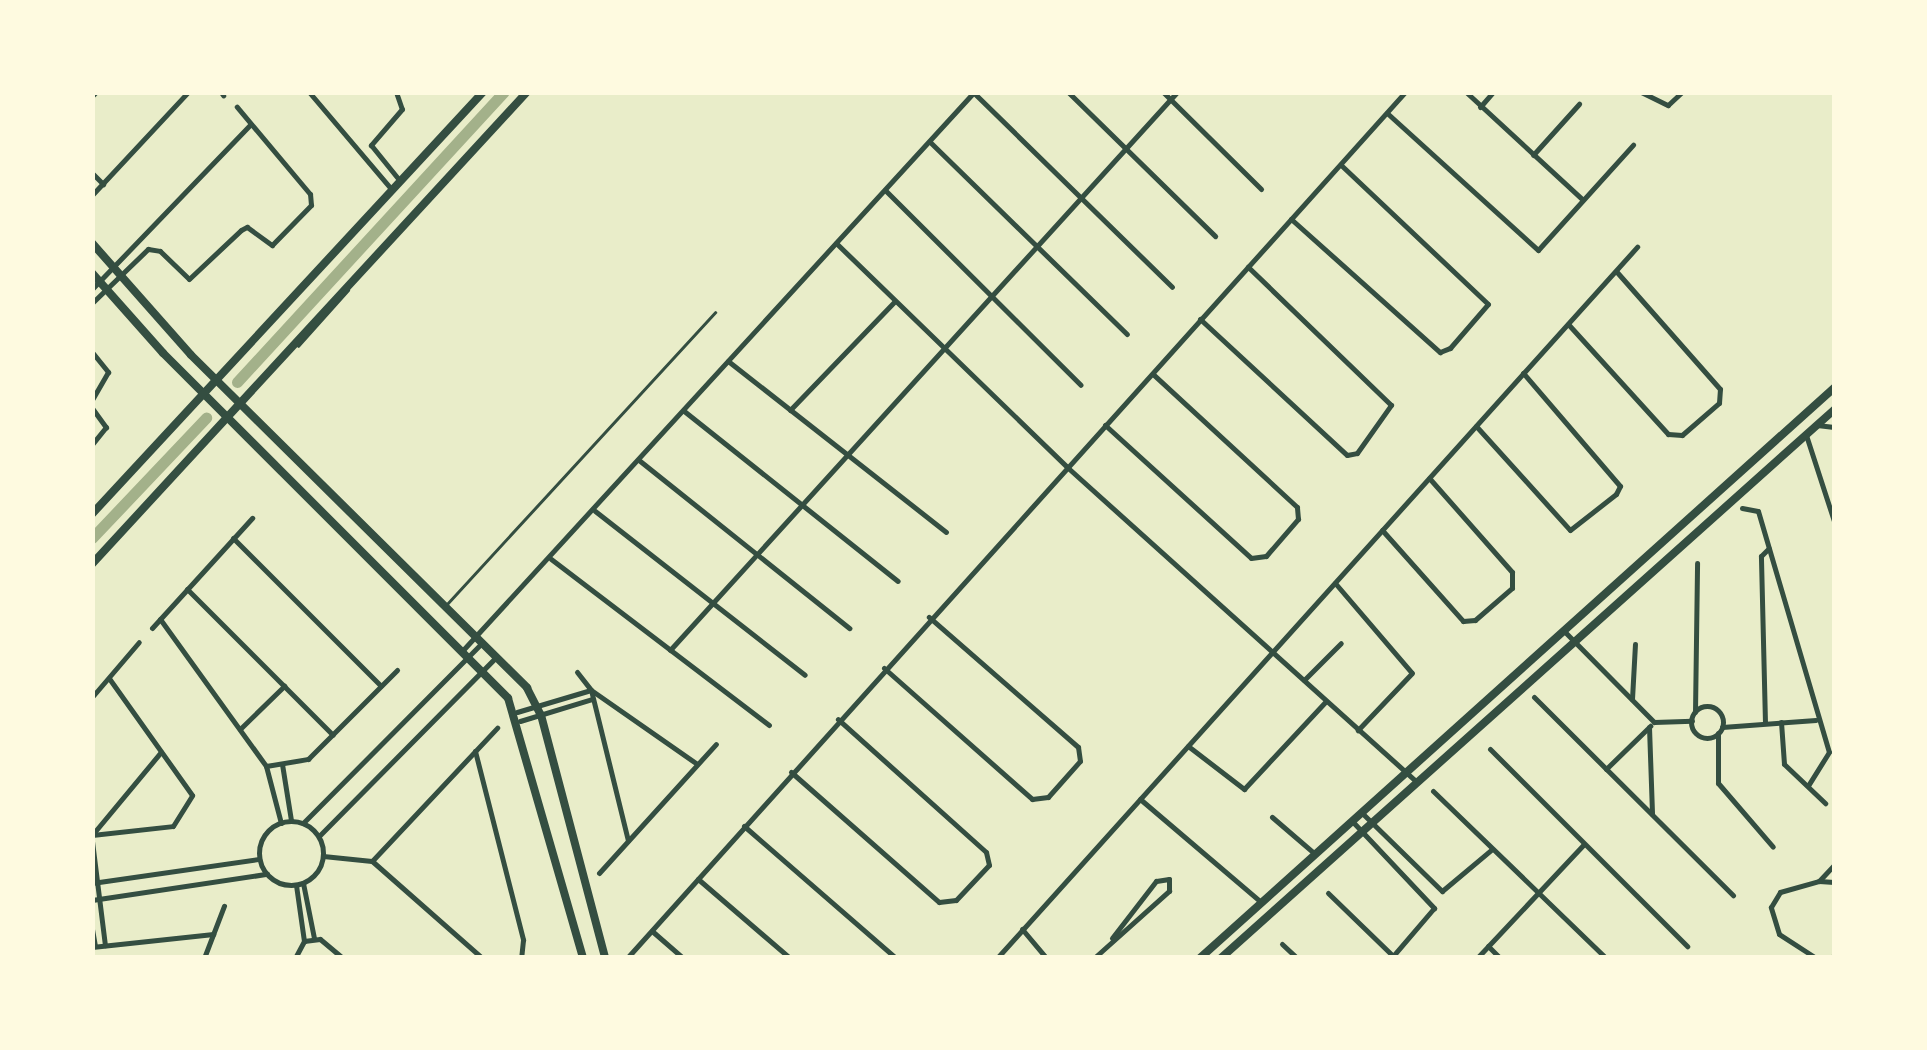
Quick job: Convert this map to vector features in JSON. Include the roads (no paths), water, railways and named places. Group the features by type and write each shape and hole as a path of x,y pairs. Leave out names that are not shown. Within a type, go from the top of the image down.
{"street":[{"path":"92,195 188,92"},
{"path":"309,92 392,190"},
{"path":"396,92 402,109 371,145 400,181"},
{"path":"92,564 527,92"},
{"path":"1068,92 1215,236"},
{"path":"1163,92 1261,189"},
{"path":"670,650 1177,92"},
{"path":"626,958 1405,92"},
{"path":"1466,92 1582,200"},
{"path":"1480,106 1493,92"},
{"path":"1641,92 1668,105 1682,92"},
{"path":"302,823 480,639 974,93 1172,288"},
{"path":"92,514 480,94"},
{"path":"1533,154 1579,104"},
{"path":"116,272 152,248 183,277 194,278 241,230 247,227 272,245 311,205 310,194 237,108"},
{"path":"1387,113 1538,250 1633,144"},
{"path":"92,303 103,285 251,124"},
{"path":"930,142 1127,334"},
{"path":"1291,219 1440,352 1450,348 1488,304 1340,165"},
{"path":"94,176 102,184"},
{"path":"886,190 1081,384"},
{"path":"92,243 215,378 497,656 540,710 605,958"},
{"path":"836,244 1067,467 1419,783"},
{"path":"997,958 1637,247"},
{"path":"1200,320 1347,456 1356,453 1392,405 1248,267"},
{"path":"1568,324 1668,434 1682,435 1719,402 1720,389 1616,271"},
{"path":"92,273 203,392 483,670 518,717 583,958"},
{"path":"92,289 103,285"},
{"path":"790,410 894,302"},
{"path":"92,352 108,372 92,400"},
{"path":"728,361 946,532"},
{"path":"1105,425 1252,558 1266,556 1298,519 1297,507 1152,373"},
{"path":"1476,426 1570,530 1616,494 1620,486 1524,373"},
{"path":"1200,958 1834,388"},
{"path":"92,408 106,427 92,444"},
{"path":"1221,958 1834,410"},
{"path":"684,411 898,580"},
{"path":"1817,425 1834,426"},
{"path":"1806,435 1832,501 1834,521"},
{"path":"640,461 849,628"},
{"path":"1382,530 1463,621 1475,620 1512,588 1512,572 1429,478"},
{"path":"1742,508 1756,508 1816,720 1829,752 1808,785"},
{"path":"595,511 714,600 805,675"},
{"path":"152,628 252,518"},
{"path":"233,538 381,686"},
{"path":"1766,723 1761,556 1770,548"},
{"path":"551,559 768,725"},
{"path":"1692,721 1697,564"},
{"path":"1335,583 1412,672 1358,730"},
{"path":"188,590 333,735"},
{"path":"884,668 1032,799 1048,797 1080,761 1078,746 930,618"},
{"path":"160,619 266,766 280,823"},
{"path":"1564,631 1652,724 1652,815"},
{"path":"92,697 139,642"},
{"path":"1303,680 1341,644"},
{"path":"1632,699 1635,644"},
{"path":"319,836 497,656"},
{"path":"266,766 304,762 397,670"},
{"path":"578,672 592,690 697,764"},
{"path":"92,837 180,821 192,795 110,678"},
{"path":"240,728 284,686"},
{"path":"518,717 592,690"},
{"path":"592,690 628,841"},
{"path":"1534,697 1733,895"},
{"path":"540,710 592,698"},
{"path":"1188,746 1237,790 1244,789 1326,701"},
{"path":"1695,712 1715,708 1720,730 1718,783 1774,847"},
{"path":"790,772 939,902 956,900 989,866 986,852 838,720"},
{"path":"1692,721 1704,737 1720,730 1766,723 1816,720"},
{"path":"1606,769 1652,724 1692,721"},
{"path":"1781,722 1784,764 1824,803"},
{"path":"372,861 497,728"},
{"path":"598,873 716,744"},
{"path":"1490,749 1687,946"},
{"path":"106,945 96,899 92,837 161,751"},
{"path":"475,751 523,940 521,958"},
{"path":"282,764 292,821"},
{"path":"1433,791 1606,958"},
{"path":"1140,799 1261,902"},
{"path":"1362,812 1442,891 1491,850"},
{"path":"1272,817 1316,854"},
{"path":"1328,893 1394,957 1434,908 1352,821"},
{"path":"267,874 260,859 264,837 280,823 302,823 319,836 324,856"},
{"path":"744,826 896,958"},
{"path":"1477,958 1584,845"},
{"path":"324,856 372,861 482,958"},
{"path":"295,958 304,941 300,884 324,856"},
{"path":"95,883 260,859"},
{"path":"1819,881 1834,864"},
{"path":"96,899 267,874 300,884"},
{"path":"698,879 790,958"},
{"path":"1094,958 1156,881 1169,879 1169,891 1112,938"},
{"path":"1816,958 1778,934 1772,907 1798,882 1834,882"},
{"path":"300,884 314,938 343,958"},
{"path":"204,958 224,906"},
{"path":"92,929 94,947 213,934"},
{"path":"1022,929 1046,958"},
{"path":"652,931 683,958"},
{"path":"304,941 314,938"},
{"path":"1282,944 1297,958"},
{"path":"1488,946 1500,958"}],"lane":[{"path":"431,619 715,312"}],"waterway":[{"path":"237,382 504,92"},
{"path":"92,538 206,418"}]}
